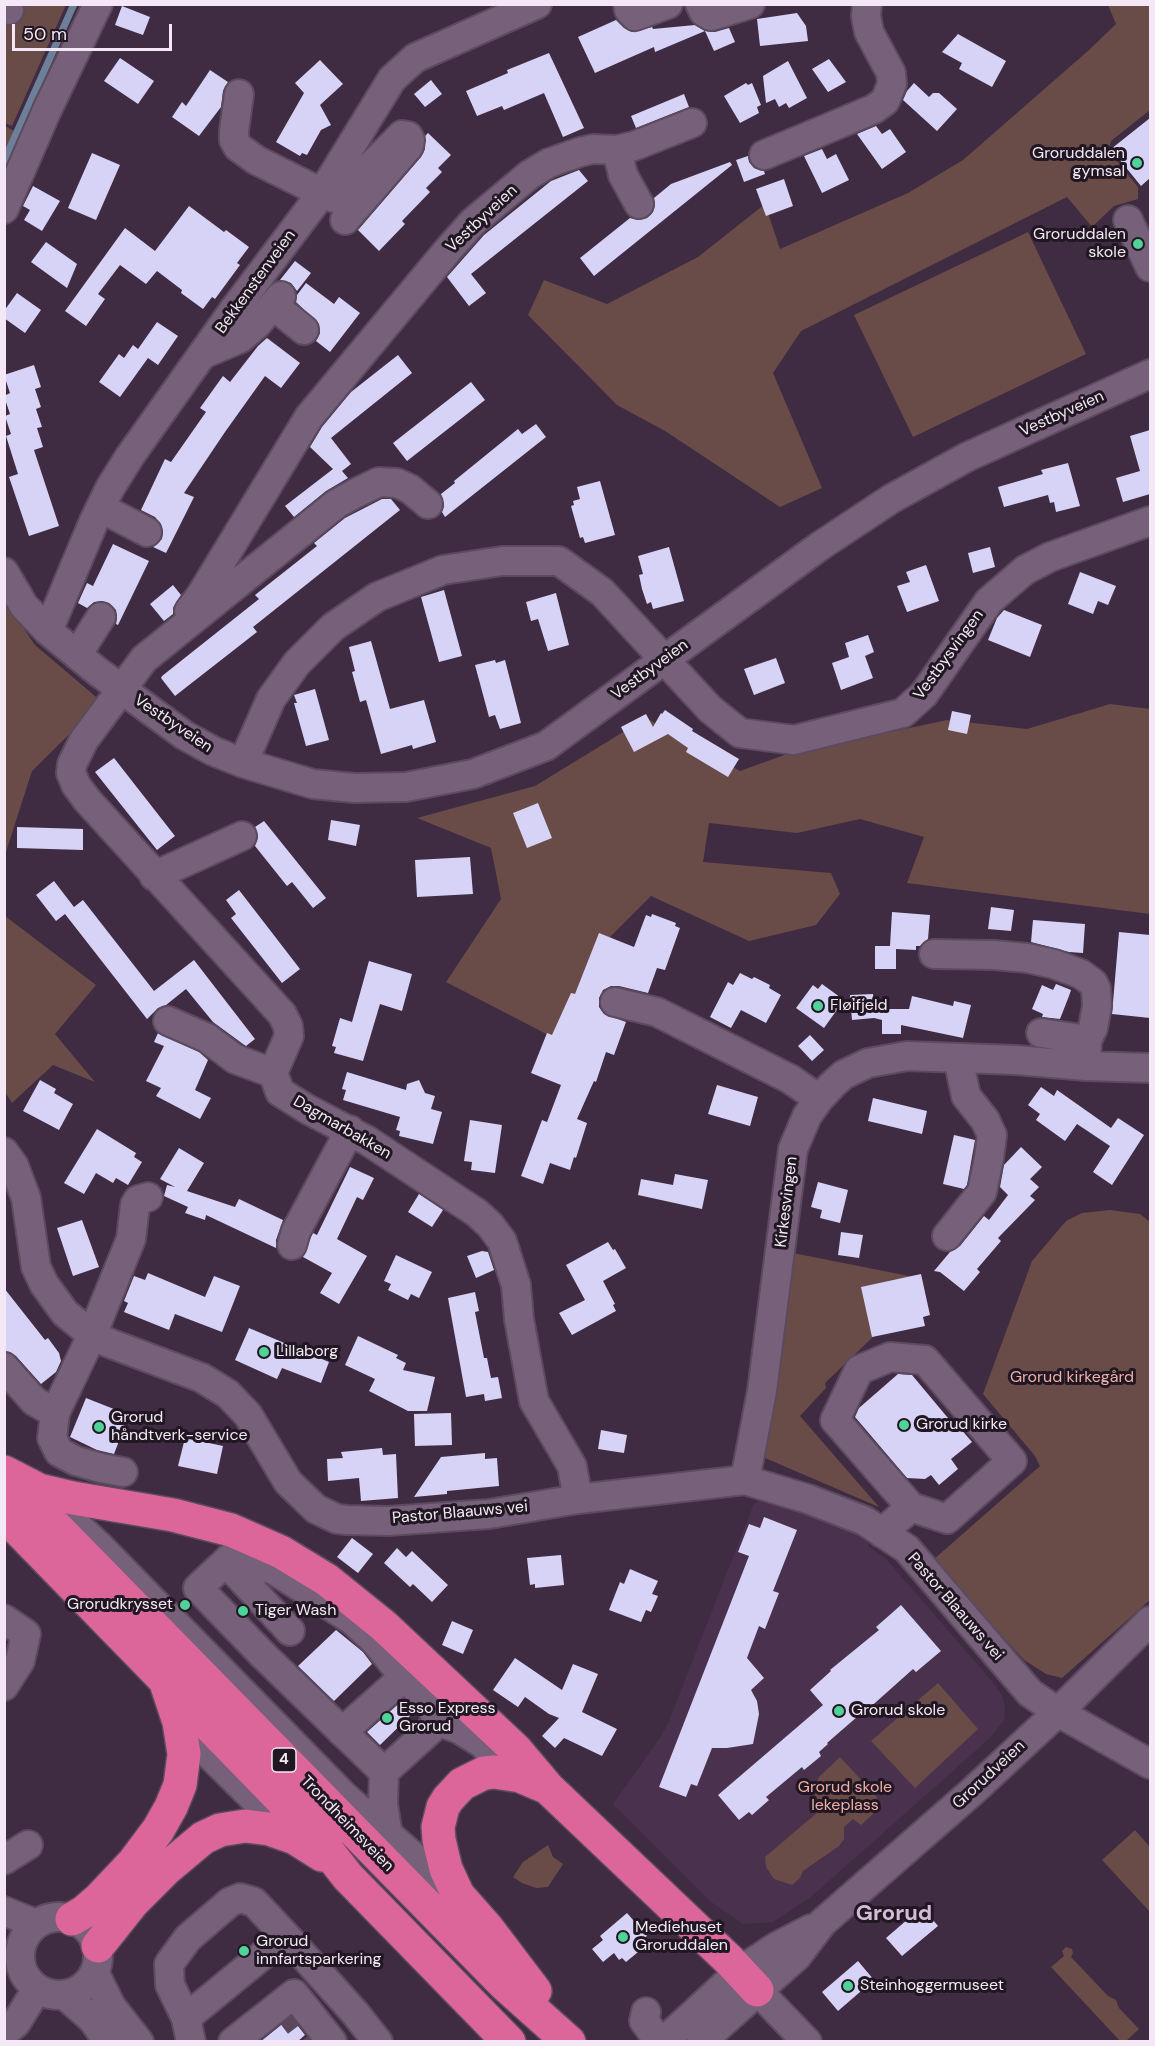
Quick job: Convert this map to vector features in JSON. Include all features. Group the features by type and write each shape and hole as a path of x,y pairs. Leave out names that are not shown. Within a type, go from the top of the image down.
{"highway":[{"path":"4,1473 39,1490 189,1518 254,1539 327,1580 384,1626 407,1665 474,1711 515,1749 548,1788 755,1987"},
{"name":"Trondheimsveien","path":"4,1473 488,1968 570,2042"},
{"name":"Trondheimsveien","path":"4,1515 312,1831 348,1877 509,2042"},
{"path":"72,1919 99,1899 134,1862 158,1830 180,1785 183,1740 165,1679"},
{"path":"548,1788 508,1773 484,1773 471,1779 454,1792 443,1807 438,1827 439,1840 446,1869 458,1895 488,1929 570,2042"},
{"path":"96,1960 117,1920 154,1880 203,1838 220,1830 245,1826 269,1829 295,1839 324,1856 348,1877"}],"street":[{"path":"4,209 47,110 98,4"},
{"name":"Bekkenstenveien","path":"48,631 110,488 232,311 321,193 392,79 415,58 537,4"},
{"path":"628,4 629,10 635,16 668,4"},
{"path":"700,4 704,12 711,16 750,4"},
{"path":"764,155 874,109 885,101 892,84 891,74 868,32 867,4"},
{"path":"239,94 234,131 234,140 238,147 256,160 334,198 341,196 402,135 408,136 410,140 408,146 345,220"},
{"name":"Vestbyveien","path":"169,639 201,595 309,417 402,308 447,250 473,222 529,175 549,163 593,149 617,150 651,141 692,123"},
{"path":"617,150 623,175 639,204"},
{"path":"1128,220 1150,267"},
{"path":"203,354 241,338 277,301 304,330"},
{"name":"Vestbyveien","path":"4,572 24,606 48,631 122,690 184,735 213,751 243,763 314,784 354,788 406,787 473,774 546,746 820,546 891,499 967,457 1150,374"},
{"name":"Vestbyveien","path":"122,690 144,659 336,504 379,482 397,483 410,489 428,504"},
{"path":"101,508 147,532"},
{"name":"Vestbysvingen","path":"243,763 271,699 297,663 333,627 377,597 443,570 502,561 559,561 602,592 710,709 740,733 794,740 903,713 924,694 989,601 1025,570 1050,557 1150,521"},
{"path":"77,655 101,617"},
{"path":"122,690 84,740 72,764 71,773 76,785 154,876 282,1014 288,1026 289,1036 273,1072 235,1059 207,1038 168,1021"},
{"path":"154,876 242,836"},
{"path":"934,954 1027,958 1054,964 1081,974 1093,983 1096,989 1097,1006 1086,1053"},
{"path":"615,1002 657,1012 790,1079 819,1099"},
{"name":"Kirkesvingen","path":"1041,1033 1086,1053 1150,1068"},
{"name":"Kirkesvingen","path":"745,1480 762,1391 793,1149 799,1132 819,1099 843,1076 868,1064 907,1056 1016,1060 1086,1053"},
{"path":"946,1236 982,1192 992,1135 985,1119 966,1096 958,1058"},
{"name":"Dagmarbakken","path":"273,1072 280,1092 307,1109 350,1130 477,1213 502,1241 516,1285 519,1319 534,1401 572,1466 578,1499"},
{"path":"292,1245 296,1232 350,1130"},
{"name":"Pastor Blaauws vei","path":"4,1152 14,1166 26,1198 36,1267 44,1284 65,1313 92,1335 202,1377 228,1394 248,1415 288,1482 316,1509 337,1519 388,1521 489,1514 578,1499 745,1480 865,1521 906,1549 1030,1693 1058,1712 1150,1764"},
{"path":"123,1472 76,1461 59,1452 52,1438 55,1413 92,1335 131,1239 135,1204 138,1200 148,1197"},
{"path":"890,1357 925,1360 1012,1461 946,1519 911,1507 835,1420 859,1370 890,1357"},
{"path":"4,1367 34,1401 55,1413"},
{"path":"39,1490 100,1546 344,1796 458,1895"},
{"path":"882,1533 911,1507"},
{"path":"277,1644 198,1588 231,1557 274,1570 352,1620 407,1665 433,1711 483,1744 508,1773"},
{"path":"219,1568 342,1732 384,1772"},
{"path":"277,1644 323,1600"},
{"path":"4,1618 26,1634 20,1661 4,1686"},
{"name":"Grorudveien","path":"661,2042 755,1987 797,1956 822,1923 937,1824 1058,1712 1150,1621"},
{"path":"342,1732 407,1665"},
{"path":"388,1836 382,1804 384,1772 433,1711"},
{"path":"433,1711 474,1711"},
{"path":"179,1722 201,1747 295,1839"},
{"path":"4,1860 28,1845"},
{"path":"286,1936 188,2030 171,1985 170,1964 188,1938 230,1902 240,1898 254,1902 286,1936 355,2013 378,2042"},
{"path":"4,1911 36,1924"},
{"path":"96,1960 88,1984 78,1991 66,1996 47,1994 28,1981 12,1950 36,1924 53,1917 72,1919 84,1925 92,1934 96,1960 111,2006 139,2042"},
{"path":"755,1987 807,2042"},
{"name":"Grorudveien","path":"701,2042 755,1987"},
{"path":"4,2032 16,2023 38,1989"},
{"path":"233,2042 294,1994 327,2040"},
{"path":"66,1996 92,2019 109,2042"},
{"path":"646,2012 644,2021 661,2042"}],"shaded area":[{"name":"Grorud skole","path":"769,1499 853,1529 870,1541 868,1546 887,1560 992,1681 1002,1695 1005,1707 1004,1720 990,1738 811,1897 773,1922 743,1924 711,1902 613,1804 669,1721 753,1506 756,1502"}],"green space":[{"path":"4,5 66,5 12,126 5,123"},
{"path":"1108,5 1150,5 1150,110 1111,141 1108,150 1138,187 1138,199 1114,206 1092,227 1067,197 801,331 773,373 822,488 780,507 665,431 617,405 528,315 544,280 607,304 698,257 765,204 780,249 908,193 963,160 1089,50 1116,24"},
{"path":"5,126 21,135 5,175"},
{"path":"1028,232 1086,354 913,437 854,315"},
{"path":"5,601 35,645 102,702 32,771 5,855"},
{"path":"1110,704 1150,709 1150,914 907,883 924,837 860,819 797,833 709,823 703,862 831,873 840,894 816,925 749,941 651,896 610,937 554,1038 446,982 501,899 491,848 417,818 535,786 646,718 740,771 787,754 947,720 1027,729"},
{"path":"5,916 96,985 55,1034 95,1082 53,1065 12,1103 5,1092"},
{"name":"Grorud kirkegård","path":"1110,1210 1140,1214 1150,1222 1150,1600 1062,1678 1046,1674 1024,1660 933,1560 1040,1466 1035,1456 983,1394 1032,1261 1066,1221 1082,1213"},
{"path":"793,1253 914,1277 873,1337 825,1383 826,1388 800,1416 879,1507 765,1458 782,1348"},
{"path":"938,1683 978,1729 915,1788 871,1741"},
{"name":"Grorud skole lekeplass","path":"840,1757 877,1797 873,1814 861,1825 853,1819 844,1827 844,1839 839,1846 803,1871 800,1878 792,1885 774,1879 766,1867 765,1857 824,1807 813,1793 819,1777"},
{"path":"1135,1830 1150,1847 1150,1912 1102,1860"},
{"path":"548,1845 553,1857 563,1864 548,1887 536,1888 513,1877 523,1862"},
{"path":"1066,1947 1072,1949 1071,1957 1108,1996 1116,2000 1119,2008 1139,2029 1126,2041 1120,2041 1051,1967 1064,1956 1062,1951"}],"building":[{"path":"122,6 150,17 143,35 115,25"},
{"path":"797,13 806,26 808,41 760,46 757,19"},
{"path":"616,20 632,32 652,27 653,29 695,25 705,31 655,52 654,47 595,73 578,37"},
{"path":"729,28 735,42 714,51 705,31 715,32"},
{"path":"958,34 1006,61 992,87 959,69 962,63 942,52"},
{"path":"549,53 584,128 563,137 544,93 504,110 502,106 477,116 466,91 508,73 507,70"},
{"path":"120,58 154,81 138,104 104,81"},
{"path":"829,59 846,82 828,92 812,69"},
{"path":"320,60 343,84 320,105 331,125 321,130 307,155 302,153 300,156 276,142 304,93 295,83"},
{"path":"788,61 807,98 789,108 786,103 779,107 775,99 766,103 763,76"},
{"path":"210,70 228,82 223,91 221,107 199,136 172,117 182,102 186,106"},
{"path":"431,80 442,94 425,107 414,94"},
{"path":"746,83 748,85 752,83 761,105 757,107 759,113 740,123 724,96"},
{"path":"914,83 929,97 933,93 939,93 957,109 937,131 903,100"},
{"path":"684,94 689,107 636,128 631,116"},
{"name":"Groruddalen skole","path":"1150,118 1150,178 1141,186 1111,149"},
{"path":"876,126 882,134 890,129 906,152 882,169 857,134"},
{"path":"428,133 451,155 438,168 442,172 426,188 430,192 402,221 405,224 379,251 358,230 421,157 425,149 425,136"},
{"path":"822,149 827,159 836,154 849,180 822,193 804,156"},
{"path":"92,153 120,165 96,220 68,208"},
{"path":"748,156 754,168 764,171 765,174 744,182 736,160"},
{"path":"730,162 732,165 594,276 580,258 630,218 638,220 647,218 653,212 654,198 671,184"},
{"path":"579,170 588,181 471,274 486,293 469,306 447,277 484,235 551,181"},
{"path":"784,179 793,206 766,216 756,189"},
{"path":"33,186 60,201 42,231 24,220 30,210 23,206"},
{"path":"189,206 249,247 237,263 240,265 215,299 212,297 203,309 157,271 146,284 120,265 98,294 105,299 86,326 65,311 125,228 155,251"},
{"path":"46,242 77,264 67,288 31,262"},
{"path":"295,261 311,273 297,291 291,283 280,280"},
{"path":"306,283 334,304 339,297 360,313 330,352 316,341 320,333 319,324 296,302 297,295"},
{"path":"17,293 41,310 25,333 4,318 4,311"},
{"path":"157,322 178,336 158,365 148,358 120,397 99,382 119,354 124,358 133,345 138,349"},
{"path":"267,338 300,363 281,388 265,376 184,493 194,497 166,553 153,547 162,539 161,524 155,517 141,510 165,459 171,462 206,412 200,408 223,376 230,382"},
{"path":"398,355 412,373 331,438 351,464 342,471 348,478 326,491 294,517 285,506 333,469 310,447 322,427 351,392"},
{"path":"34,365 41,387 35,389 41,407 36,409 42,427 37,428 43,447 34,450 59,526 29,536 9,477 18,474 6,436 11,434 5,416 10,414 4,396 10,393 4,375"},
{"path":"471,382 485,400 407,461 393,443"},
{"path":"536,424 546,437 445,517 442,512 444,506 441,494 518,429 522,434"},
{"path":"1150,430 1150,494 1123,502 1116,478 1140,471 1130,436"},
{"path":"1068,463 1080,506 1056,512 1054,502 1050,503 1048,495 1004,507 998,487 1043,474 1041,470"},
{"path":"600,481 615,535 585,543 583,537 580,538 571,506 574,505 573,501 580,499 577,487"},
{"path":"382,499 391,499 400,510 253,627 257,632 175,696 161,678 162,676 259,599 255,595 317,546 314,543 345,518"},
{"path":"113,544 149,561 118,625 116,624 116,610 109,603 94,602 87,608 78,603 87,583 93,586"},
{"path":"669,547 684,601 653,609 651,602 647,604 642,589 639,575 643,574 638,556"},
{"path":"990,547 995,567 973,573 968,553"},
{"path":"926,565 939,601 907,612 897,586 910,582 906,572"},
{"path":"1080,572 1116,586 1108,605 1098,601 1093,614 1068,604"},
{"path":"173,585 181,595 173,608 173,614 164,621 150,604"},
{"path":"444,590 462,656 439,662 421,597"},
{"path":"556,593 569,645 548,651 538,619 531,621 526,602"},
{"path":"1004,610 1042,625 1030,657 988,640 997,618"},
{"path":"868,635 874,652 865,656 873,678 841,690 832,663 849,657 845,643"},
{"path":"371,641 390,709 424,700 436,742 413,749 412,745 381,754 366,700 360,702 352,672 355,671 349,647"},
{"path":"776,658 785,683 754,695 744,669"},
{"path":"495,660 496,663 505,660 521,723 500,729 495,715 489,717 475,665"},
{"path":"315,689 329,740 306,746 294,703 297,703 294,695"},
{"path":"665,710 693,729 692,731 739,759 728,777 686,752 688,748 668,734 634,752 621,727 646,714 653,727"},
{"path":"952,711 971,715 967,734 948,730"},
{"path":"114,758 175,836 157,850 95,772"},
{"path":"538,803 552,838 527,848 513,813"},
{"path":"331,820 360,825 356,846 328,840"},
{"path":"264,821 326,898 313,908 292,882 287,886 255,846 258,837 255,827"},
{"path":"17,827 83,829 83,850 17,848"},
{"path":"470,857 473,894 417,897 415,860"},
{"path":"54,881 74,907 83,900 154,991 194,960 255,1039 246,1046 243,1044 213,1022 186,989 166,1005 158,1008 147,1019 65,914 56,921 36,895"},
{"path":"239,890 300,969 282,983 231,918 236,914 226,900"},
{"path":"991,907 1014,910 1011,931 988,929"},
{"path":"892,912 930,915 928,939 920,946 916,946 916,950 896,949 896,969 875,969 875,946 890,946"},
{"path":"652,914 676,923 675,926 680,928 665,970 657,968 648,993 611,986 603,990 599,998 599,1007 604,1014 626,1022 614,1055 606,1052 596,1082 594,1081 577,1119 587,1123 570,1170 550,1163 543,1184 521,1176 542,1120 547,1122 561,1085 531,1073 547,1033 552,1035 571,993 575,994 599,933 634,947 646,915 651,917"},
{"path":"1033,920 1085,924 1083,953 1069,952 1031,942"},
{"path":"1119,932 1150,935 1150,1018 1112,1014"},
{"path":"369,961 412,974 402,1011 380,1004 363,1061 334,1053 336,1047 332,1046 340,1018 352,1022"},
{"path":"740,973 770,985 769,988 781,995 766,1023 741,1010 731,1028 710,1017 728,982 733,985"},
{"name":"Fløifjeld","path":"822,984 844,1000 824,1028 796,1008 813,985 818,989"},
{"path":"1056,984 1071,990 1060,1019 1042,1017 1043,1014 1032,1009 1042,985 1053,990"},
{"path":"873,994 874,1009 909,1009 912,996 953,1006 954,1001 971,1005 963,1038 901,1025 901,1034 882,1034 882,1020 874,1018 852,1020 850,995"},
{"path":"158,1033 199,1052 208,1060 195,1090 211,1098 200,1119 156,1096 161,1088 146,1081 164,1046 154,1042"},
{"path":"810,1035 824,1050 812,1061 798,1046"},
{"path":"347,1072 406,1090 407,1084 419,1080 425,1093 435,1096 431,1109 442,1112 433,1144 399,1136 400,1131 396,1130 400,1117 343,1100 346,1090 342,1089"},
{"path":"40,1080 56,1089 54,1093 73,1104 59,1130 23,1111"},
{"path":"717,1085 758,1097 750,1126 708,1114"},
{"path":"1041,1087 1054,1096 1057,1090 1111,1128 1118,1118 1144,1135 1112,1185 1093,1172 1110,1146 1077,1124 1065,1141 1036,1120 1040,1114 1028,1105"},
{"path":"873,1098 927,1111 922,1134 868,1121"},
{"path":"470,1120 502,1125 495,1173 471,1170 472,1162 464,1161"},
{"path":"97,1129 136,1153 134,1157 142,1162 128,1185 116,1178 113,1183 96,1173 84,1194 64,1183"},
{"path":"954,1135 975,1140 967,1185 964,1189 943,1184"},
{"path":"1021,1147 1042,1167 1030,1179 1039,1187 1030,1196 1035,1200 998,1238 1001,1241 977,1269 980,1272 964,1291 940,1272 934,1271 950,1252 960,1246 984,1216 989,1220 1008,1195 1000,1187 1004,1165"},
{"path":"179,1148 204,1163 187,1191 235,1207 239,1199 283,1220 276,1240 276,1248 206,1215 205,1220 185,1213 188,1207 164,1196 167,1185 175,1187 160,1179"},
{"path":"350,1167 374,1178 363,1200 357,1197 337,1239 367,1256 339,1304 320,1293 332,1273 303,1257 313,1233 317,1235"},
{"path":"675,1174 708,1180 702,1209 638,1195 641,1179 673,1185"},
{"path":"818,1182 848,1190 840,1223 820,1218 822,1210 811,1207"},
{"path":"419,1194 443,1210 432,1227 408,1212"},
{"path":"82,1220 99,1267 73,1276 57,1228"},
{"path":"841,1232 863,1235 859,1258 838,1255"},
{"path":"608,1242 626,1268 603,1281 615,1304 613,1305 616,1311 572,1335 559,1313 585,1300 566,1265"},
{"path":"482,1251 488,1252 494,1270 476,1278 467,1256"},
{"path":"396,1255 432,1272 419,1298 411,1294 408,1300 388,1290 391,1284 384,1281"},
{"path":"148,1273 205,1297 214,1276 240,1286 222,1332 175,1314 169,1330 124,1312 128,1303 124,1301 134,1276 145,1280"},
{"path":"921,1274 930,1315 923,1317 925,1326 872,1337 861,1287"},
{"path":"4,1288 45,1340 48,1338 59,1353 61,1361 56,1372 41,1384 16,1356 4,1351"},
{"path":"475,1292 479,1311 475,1312 484,1358 487,1358 491,1378 498,1377 502,1398 485,1401 484,1394 466,1397 448,1298"},
{"name":"Lillaborg","path":"249,1328 329,1362 321,1383 282,1368 277,1379 235,1360"},
{"path":"358,1336 398,1355 396,1358 406,1363 403,1370 435,1377 427,1411 408,1411 369,1391 375,1379 345,1365"},
{"name":"Grorud kirke","path":"898,1374 912,1375 958,1430 960,1428 972,1442 951,1459 958,1469 939,1485 931,1475 925,1479 907,1478 855,1417 859,1408"},
{"name":"Grorud håndtverk-service","path":"86,1398 129,1415 114,1454 97,1450 70,1437"},
{"path":"451,1413 452,1445 415,1446 414,1414"},
{"path":"601,1430 627,1435 624,1453 598,1449"},
{"path":"185,1438 223,1446 217,1474 178,1466"},
{"path":"382,1448 383,1455 396,1454 398,1498 361,1501 359,1478 328,1481 327,1459 343,1458 341,1452"},
{"path":"485,1453 485,1459 497,1458 499,1486 414,1497 441,1457"},
{"path":"764,1517 797,1530 773,1591 779,1593 765,1629 759,1626 747,1658 764,1678 751,1690 757,1701 759,1714 753,1744 712,1748 697,1786 691,1784 686,1797 659,1787 749,1556 738,1552 749,1524 760,1528"},
{"path":"352,1538 373,1554 358,1573 337,1557"},
{"path":"397,1548 406,1557 412,1551 448,1585 432,1602 413,1584 410,1587 384,1563"},
{"path":"561,1555 564,1585 535,1588 535,1584 530,1585 527,1558"},
{"path":"630,1569 658,1581 652,1594 658,1596 651,1612 646,1610 641,1622 609,1610 620,1582 624,1584"},
{"path":"901,1605 941,1651 916,1672 913,1669 865,1710 827,1743 819,1752 821,1756 804,1770 802,1767 766,1797 769,1800 752,1815 749,1812 739,1820 718,1795 823,1705 810,1690 830,1670 879,1630 876,1627"},
{"path":"452,1621 473,1630 463,1654 442,1645"},
{"path":"336,1630 363,1652 372,1664 334,1701 298,1666"},
{"path":"515,1658 562,1690 573,1664 598,1674 582,1712 617,1729 602,1756 564,1738 555,1748 542,1736 559,1718 549,1714 525,1697 518,1707 493,1690"},
{"path":"404,1699 415,1711 380,1745 367,1732"},
{"path":"922,1907 938,1926 902,1956 886,1938"},
{"name":"Mediehuset Groruddalen","path":"627,1913 647,1936 644,1938 649,1943 626,1962 622,1958 619,1960 614,1953 603,1962 592,1949 603,1940 600,1936"},
{"name":"Steinhoggermuseet","path":"858,1961 874,1980 838,2011 822,1992"},
{"path":"291,2017 305,2035 297,2042 260,2042"}],"waterway":[{"path":"4,161 74,4"}],"tunnel":[{"path":"282,2003 312,2042"}],"place":[{"name":"Groruddalen gymsal","path":"1137,163"},
{"name":"Groruddalen skole","path":"1138,244"},
{"name":"Fløifjeld","path":"818,1006"},
{"name":"Lillaborg","path":"264,1352"},
{"name":"Grorud kirke","path":"904,1425"},
{"name":"Grorud håndtverk-service","path":"99,1427"},
{"name":"Grorudkrysset","path":"185,1605"},
{"name":"Tiger Wash","path":"243,1611"},
{"name":"Grorud skole","path":"839,1711"},
{"name":"Esso Express Grorud","path":"387,1718"},
{"name":"Mediehuset Groruddalen","path":"623,1937"},
{"name":"Grorud innfartsparkering","path":"244,1951"},
{"name":"Steinhoggermuseet","path":"848,1986"}],"district":[{"name":"Grorud","path":"894,1914"}]}
